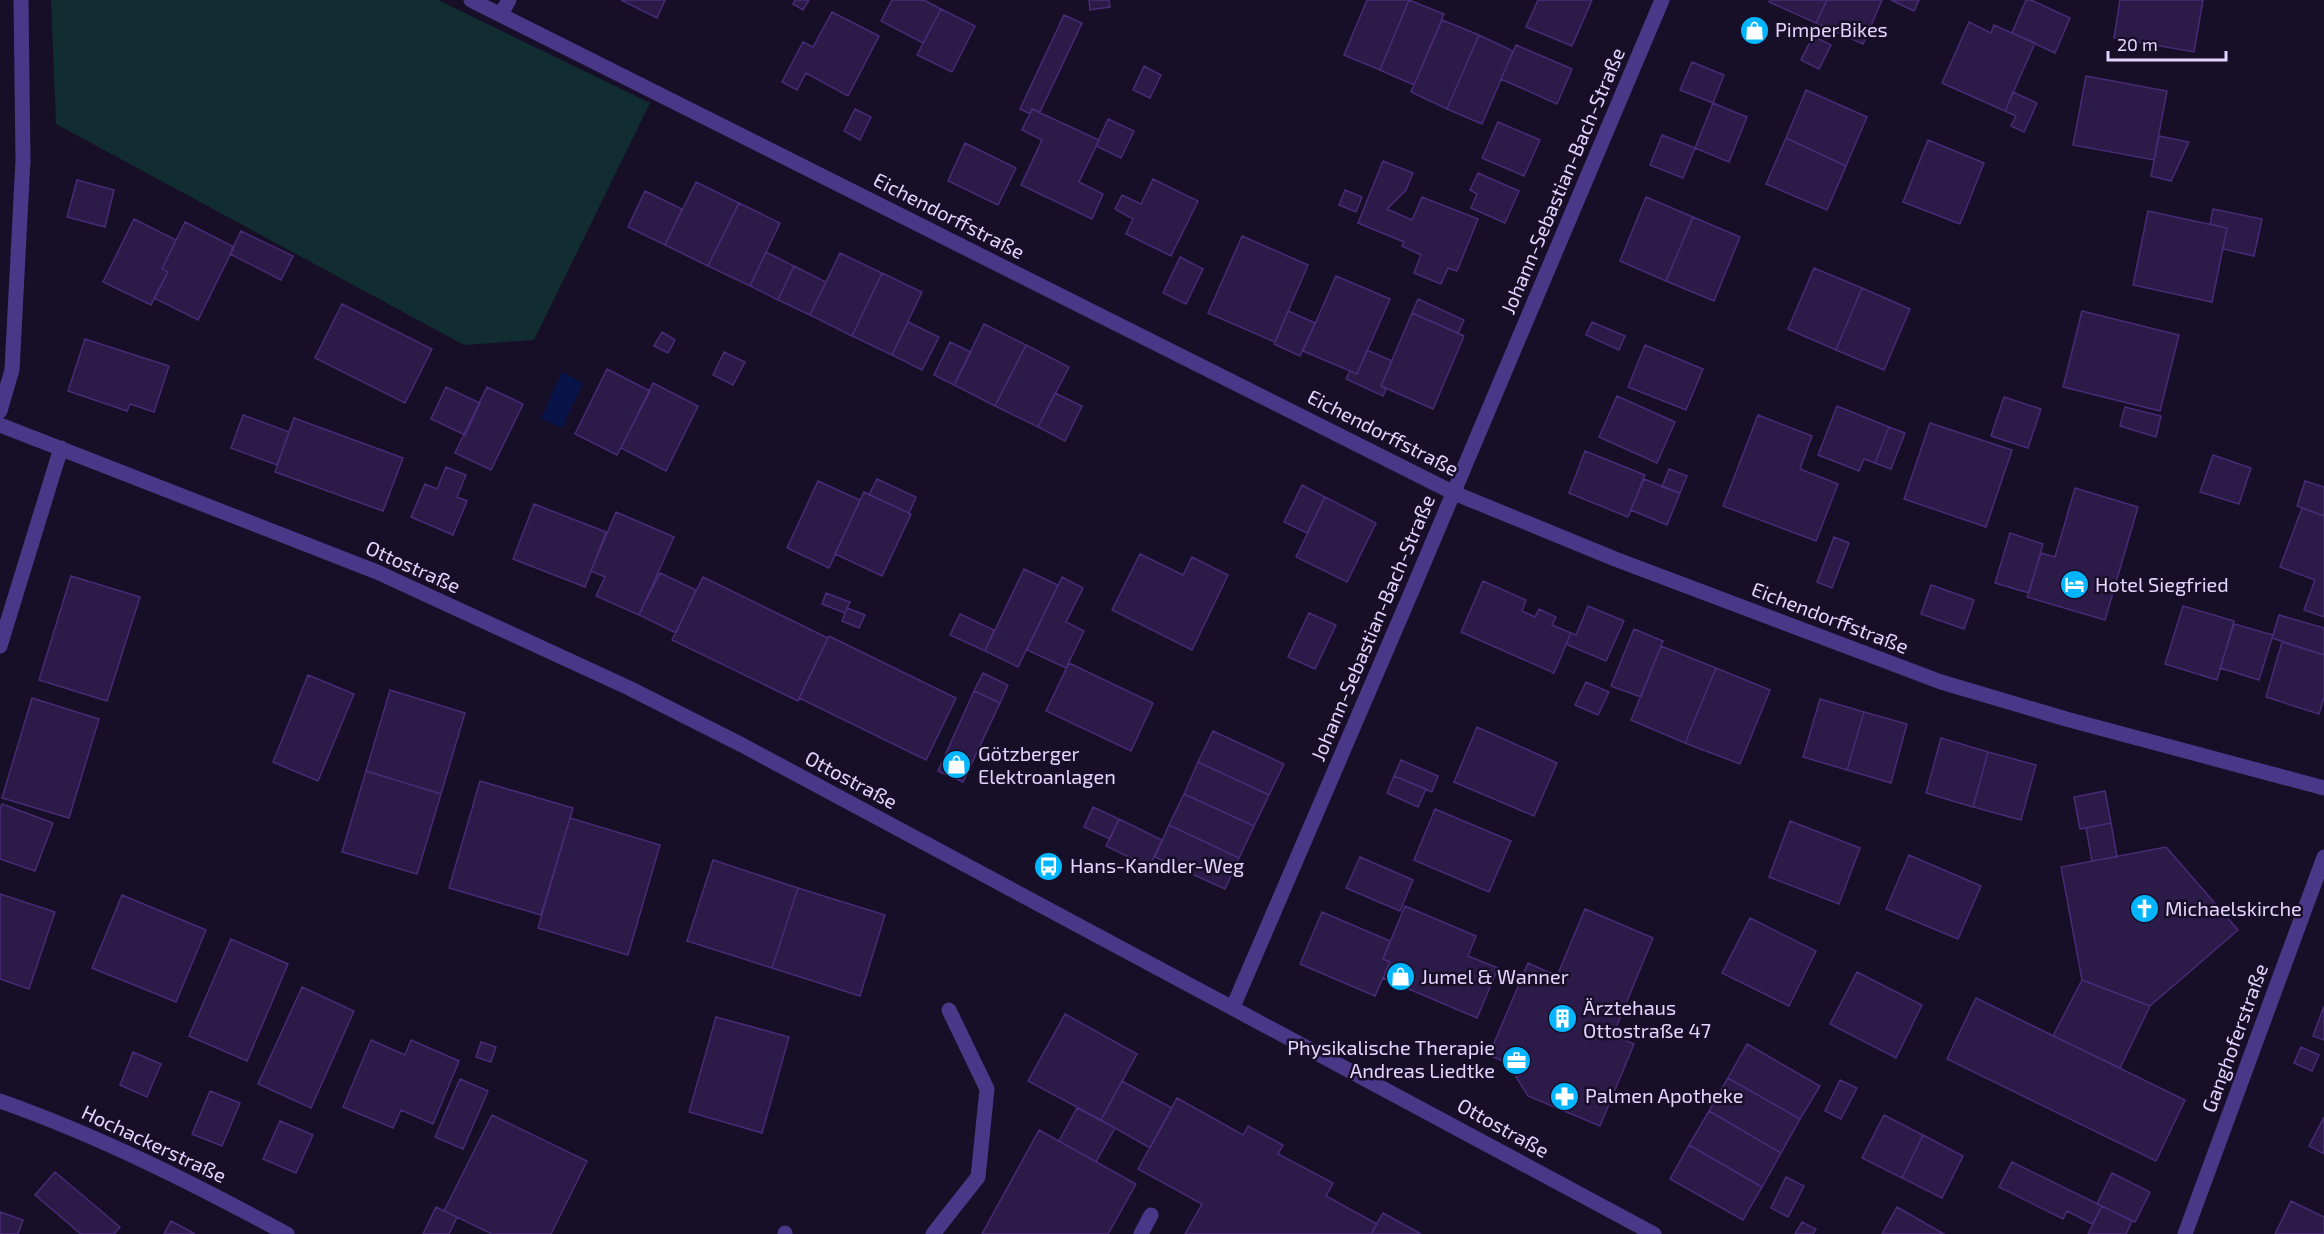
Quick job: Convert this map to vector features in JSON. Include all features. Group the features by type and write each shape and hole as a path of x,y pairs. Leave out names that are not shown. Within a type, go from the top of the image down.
{"street":[{"path":"0,411 12,370 23,171 21,0"},
{"name":"Eichendorffstraße","path":"471,0 1454,493 1615,559 1941,682 2076,722 2324,788"},
{"path":"501,14 509,0"},
{"name":"Johann-Sebastian-Bach-Straße","path":"1233,1007 1454,493 1662,0"},
{"name":"Ottostraße","path":"0,424 377,572 629,688 742,745 1654,1234"},
{"path":"0,646 61,448"},
{"name":"Ganghoferstraße","path":"2185,1234 2324,857"},
{"path":"933,1234 978,1177 987,1089 949,1010"},
{"name":"Hochackerstraße","path":"0,1101 48,1118 183,1179 287,1234"},
{"path":"1141,1234 1151,1215"}],"green space":[{"path":"51,0 438,0 650,103 534,340 464,345 56,124"}],"shaded area":[{"path":"562,372 583,383 562,428 541,418"}],"building":[{"path":"621,0 665,0 657,18"},
{"path":"795,0 809,0 803,10 793,4"},
{"path":"892,0 924,0 941,9 923,43 881,21"},
{"path":"1089,0 1109,0 1110,7 1090,10"},
{"path":"1367,0 1409,0 1380,70 1344,55"},
{"path":"1409,0 1444,14 1414,85 1380,70"},
{"path":"1538,0 1592,0 1572,46 1526,27"},
{"path":"1770,0 1827,0 1816,23 1769,2"},
{"path":"1827,0 1882,0 1863,44 1816,23"},
{"path":"1891,0 1919,0 1914,11"},
{"path":"2026,0 2031,0 2070,18 2055,53 2012,33"},
{"path":"2120,0 2203,0 2194,52 2114,38"},
{"path":"941,9 975,26 952,72 917,55"},
{"path":"832,12 879,36 848,96 806,73 797,90 782,82 803,42 813,47"},
{"path":"1064,15 1082,23 1040,112 1032,109 1030,114 1020,109"},
{"path":"1442,20 1479,35 1447,109 1411,92"},
{"path":"1969,22 1991,33 1994,25 2035,43 2005,111 1942,83"},
{"path":"1479,35 1513,51 1482,124 1447,109"},
{"path":"1813,36 1831,45 1819,69 1801,60"},
{"path":"1516,45 1572,69 1557,104 1501,79"},
{"path":"1692,62 1724,75 1713,103 1680,90"},
{"path":"1144,66 1161,75 1150,98 1133,90"},
{"path":"2086,76 2167,91 2154,160 2073,145"},
{"path":"1806,90 1867,117 1846,166 1786,138"},
{"path":"2013,92 2037,103 2024,132 2011,126 2016,116 2005,111"},
{"path":"1713,103 1747,117 1729,162 1695,148"},
{"path":"855,109 871,117 860,140 844,131"},
{"path":"1032,109 1099,140 1079,182 1103,194 1092,219 1021,185 1042,140 1022,130"},
{"path":"1108,119 1134,131 1121,158 1096,146"},
{"path":"1498,122 1540,140 1524,176 1482,158"},
{"path":"1662,135 1695,148 1683,178 1650,165"},
{"path":"2159,136 2189,142 2171,181 2151,176"},
{"path":"1786,138 1846,166 1827,210 1766,184"},
{"path":"1928,140 1984,163 1960,224 1903,202"},
{"path":"965,143 1016,168 998,205 948,181"},
{"path":"1383,161 1413,173 1406,190 1387,209 1412,220 1422,197 1478,219 1457,271 1448,268 1441,284 1414,273 1421,255 1402,246 1404,242 1358,223"},
{"path":"1478,173 1519,191 1505,223 1471,208 1477,194 1470,190"},
{"path":"1153,179 1198,201 1171,256 1126,234 1133,219 1115,209 1122,195 1141,204"},
{"path":"77,180 114,190 105,227 67,217"},
{"path":"696,182 739,203 708,266 665,245"},
{"path":"1345,190 1362,197 1356,212 1339,205"},
{"path":"645,191 682,209 665,245 628,227"},
{"path":"1646,197 1693,217 1666,281 1620,261"},
{"path":"739,203 780,223 750,286 708,266"},
{"path":"2213,209 2262,219 2254,256 2223,249 2227,228 2210,224"},
{"path":"2148,211 2227,228 2212,302 2133,285"},
{"path":"1693,217 1740,237 1714,301 1666,281"},
{"path":"134,219 176,240 162,269 168,272 151,305 103,282"},
{"path":"185,222 234,247 198,320 154,298 168,272 162,269"},
{"path":"241,231 293,256 281,280 230,254"},
{"path":"1242,236 1308,265 1275,342 1208,313"},
{"path":"766,252 794,266 778,300 750,286"},
{"path":"840,253 882,273 852,336 810,315"},
{"path":"1180,257 1203,269 1186,304 1163,293"},
{"path":"794,266 826,282 810,315 778,300"},
{"path":"1814,268 1862,288 1836,350 1788,329"},
{"path":"882,273 922,292 892,355 852,336"},
{"path":"1336,276 1390,299 1357,374 1303,351"},
{"path":"1862,288 1910,309 1884,370 1836,350"},
{"path":"1418,299 1464,320 1458,333 1412,313"},
{"path":"342,304 432,349 405,403 315,358"},
{"path":"1288,311 1315,323 1300,356 1274,344"},
{"path":"2082,311 2179,335 2160,411 2063,387"},
{"path":"1412,313 1464,336 1433,409 1381,386"},
{"path":"908,322 939,337 922,370 892,355"},
{"path":"1592,322 1625,336 1619,350 1586,335"},
{"path":"984,324 1026,345 995,406 954,385"},
{"path":"662,332 675,340 668,353 654,346"},
{"path":"85,339 169,366 154,412 130,404 127,411 68,391"},
{"path":"950,342 971,352 954,385 934,375"},
{"path":"1026,345 1069,367 1038,427 995,406"},
{"path":"1645,345 1703,369 1686,410 1628,387"},
{"path":"1367,350 1392,361 1381,386 1386,389 1383,396 1346,379 1350,371 1357,374"},
{"path":"724,352 745,362 733,385 713,375"},
{"path":"607,369 650,391 617,455 575,434"},
{"path":"653,383 698,406 666,471 621,448"},
{"path":"446,387 480,403 465,435 431,419"},
{"path":"487,387 523,404 491,470 455,453"},
{"path":"1055,393 1082,406 1065,441 1038,427"},
{"path":"1617,396 1675,422 1657,463 1599,437"},
{"path":"2004,397 2041,409 2028,448 1991,436"},
{"path":"1837,406 1889,427 1875,463 1864,459 1859,471 1818,455"},
{"path":"2125,407 2161,416 2156,437 2120,426"},
{"path":"243,415 289,432 277,465 231,448"},
{"path":"1758,415 1812,436 1800,469 1838,484 1816,541 1723,506"},
{"path":"294,418 403,458 383,511 275,472"},
{"path":"1930,423 2012,450 1986,527 1904,499"},
{"path":"1889,427 1905,433 1891,469 1875,463"},
{"path":"1585,451 1645,475 1628,517 1569,493"},
{"path":"2213,455 2251,468 2239,504 2200,492"},
{"path":"446,467 466,475 457,497 467,501 453,535 411,517 425,484 437,489"},
{"path":"1669,469 1687,476 1680,493 1662,487"},
{"path":"877,479 916,497 909,513 869,495"},
{"path":"1644,479 1680,493 1667,525 1631,510"},
{"path":"818,481 860,500 829,568 787,548"},
{"path":"2305,481 2324,487 2324,516 2297,506"},
{"path":"1302,485 1325,497 1307,533 1284,522"},
{"path":"2075,488 2138,507 2105,620 2027,597 2041,553 2055,557"},
{"path":"864,492 911,514 882,576 835,554"},
{"path":"1325,497 1376,523 1347,582 1296,557"},
{"path":"534,504 606,532 585,587 513,559"},
{"path":"2302,508 2324,516 2324,617 2304,610 2315,580 2280,567"},
{"path":"616,512 674,537 639,615 596,596 605,577 591,571"},
{"path":"2010,533 2043,544 2029,593 1995,583"},
{"path":"1834,537 1849,543 1832,588 1817,582"},
{"path":"1140,554 1183,575 1192,557 1228,575 1192,650 1112,610"},
{"path":"1024,569 1058,585 1018,667 985,651"},
{"path":"660,573 696,590 676,633 639,615"},
{"path":"71,576 140,597 107,701 39,680"},
{"path":"703,577 828,638 798,701 672,640"},
{"path":"1062,577 1083,588 1066,622 1084,631 1066,668 1027,650"},
{"path":"1483,581 1526,600 1522,611 1535,617 1539,609 1556,617 1552,625 1571,633 1554,673 1461,632"},
{"path":"1931,585 1974,600 1964,629 1921,614"},
{"path":"826,593 850,602 845,613 822,604"},
{"path":"1588,606 1624,621 1606,661 1566,644 1571,633 1576,635"},
{"path":"2183,606 2234,621 2217,680 2165,664"},
{"path":"847,608 865,615 859,628 842,621"},
{"path":"1309,613 1336,625 1315,669 1288,657"},
{"path":"960,614 994,630 985,651 950,635"},
{"path":"2279,615 2324,628 2324,655 2272,638"},
{"path":"2234,624 2273,635 2259,680 2220,668"},
{"path":"1634,629 1663,641 1641,697 1611,686"},
{"path":"829,636 956,698 926,760 799,698"},
{"path":"2282,642 2324,655 2324,697 2319,714 2266,697"},
{"path":"1661,646 1716,668 1685,743 1631,720"},
{"path":"1069,663 1153,703 1131,751 1046,711"},
{"path":"1716,668 1770,690 1740,764 1685,743"},
{"path":"983,673 1008,685 1000,703 974,691"},
{"path":"308,675 354,694 318,781 273,762"},
{"path":"1586,682 1609,692 1598,715 1575,705"},
{"path":"390,690 465,713 441,794 366,771"},
{"path":"974,691 1000,703 963,782 938,771"},
{"path":"32,698 99,719 69,818 2,798"},
{"path":"1820,699 1864,712 1847,770 1803,757"},
{"path":"1864,712 1907,724 1891,783 1847,770"},
{"path":"1477,727 1557,763 1534,816 1454,782"},
{"path":"1213,731 1284,764 1269,795 1198,762"},
{"path":"1941,738 1988,752 1973,807 1926,793"},
{"path":"1988,752 2036,765 2021,820 1973,807"},
{"path":"1401,760 1438,776 1432,792 1394,776"},
{"path":"1198,762 1269,795 1254,826 1184,794"},
{"path":"366,771 441,794 417,874 342,852"},
{"path":"1394,776 1426,789 1418,807 1387,793"},
{"path":"480,781 573,808 541,915 449,888"},
{"path":"2105,791 2111,823 2080,829 2074,797"},
{"path":"1184,794 1254,826 1239,858 1169,825"},
{"path":"2,804 53,823 35,871 0,859 0,809"},
{"path":"1093,807 1119,819 1110,839 1084,827"},
{"path":"1435,809 1511,841 1489,892 1414,860"},
{"path":"570,818 660,845 628,955 538,928"},
{"path":"1119,819 1162,840 1149,867 1106,846"},
{"path":"1790,821 1860,848 1839,904 1769,877"},
{"path":"2111,823 2117,857 2092,861 2086,828"},
{"path":"1169,825 1239,858 1225,889 1155,857"},
{"name":"Michaelskirche","path":"2166,847 2238,930 2150,1006 2082,980 2061,867"},
{"path":"1909,855 1981,886 1958,939 1886,909"},
{"path":"1360,857 1413,880 1400,911 1346,888"},
{"path":"713,860 798,888 772,968 687,941"},
{"path":"798,888 885,915 860,996 772,968"},
{"path":"0,894 55,912 29,989 0,979"},
{"path":"122,895 206,930 176,1002 92,968"},
{"path":"1405,906 1476,936 1468,956 1498,968 1477,1018 1383,978 1390,962 1383,959"},
{"name":"Ärztehaus Ottostraße 47","path":"1585,909 1653,938 1613,1035 1634,1044 1600,1126 1528,1096 1516,1077 1519,1068 1489,1055 1528,963 1557,976"},
{"path":"1322,912 1390,941 1383,959 1390,962 1375,996 1300,964"},
{"path":"1750,918 1816,951 1789,1006 1722,973"},
{"path":"231,939 288,964 247,1061 189,1036"},
{"path":"1857,972 1922,1005 1896,1058 1830,1024"},
{"path":"2082,980 2150,1006 2120,1068 2053,1036"},
{"path":"302,987 354,1011 311,1108 258,1084"},
{"path":"1976,998 2185,1100 2156,1161 1947,1059"},
{"path":"2324,1006 2324,1040 2313,1036"},
{"path":"1065,1014 1137,1054 1101,1120 1028,1081"},
{"path":"716,1017 789,1037 762,1133 689,1112"},
{"path":"371,1040 405,1055 411,1040 459,1061 433,1124 401,1110 393,1128 343,1107"},
{"path":"481,1042 496,1047 491,1062 476,1057"},
{"path":"1747,1044 1820,1086 1800,1119 1728,1078"},
{"path":"2301,1047 2319,1055 2312,1071 2294,1063"},
{"path":"133,1052 161,1064 147,1097 120,1085"},
{"path":"1728,1078 1800,1119 1781,1153 1709,1111"},
{"path":"460,1079 488,1091 463,1149 435,1137"},
{"path":"1840,1080 1857,1088 1841,1119 1825,1111"},
{"path":"1122,1081 1172,1108 1150,1148 1101,1120"},
{"path":"210,1091 240,1103 222,1146 192,1134"},
{"path":"1177,1098 1243,1135 1248,1126 1283,1145 1278,1154 1333,1183 1326,1196 1377,1224 1371,1234 1185,1234 1202,1204 1138,1169"},
{"path":"1077,1108 1115,1128 1096,1162 1059,1141"},
{"path":"1709,1111 1781,1153 1762,1187 1689,1145"},
{"path":"492,1115 587,1161 551,1234 492,1234 444,1211"},
{"path":"1884,1115 1923,1135 1902,1178 1862,1158"},
{"path":"2324,1117 2324,1154 2309,1146"},
{"path":"280,1121 313,1135 296,1173 263,1159"},
{"path":"1039,1130 1136,1184 1108,1234 982,1234"},
{"path":"1923,1135 1963,1156 1942,1198 1902,1178"},
{"path":"1689,1145 1762,1187 1743,1220 1670,1179"},
{"path":"2012,1162 2102,1206 2092,1224 2067,1211 2063,1219 1999,1187"},
{"path":"55,1172 120,1227 114,1234 81,1234 35,1195"},
{"path":"2112,1173 2150,1192 2135,1222 2097,1204"},
{"path":"1786,1177 1804,1186 1788,1217 1771,1208"},
{"path":"2291,1201 2324,1217 2324,1234 2275,1234"},
{"path":"2102,1206 2132,1221 2126,1234 2088,1234"},
{"path":"436,1207 457,1217 449,1234 423,1234"},
{"path":"1897,1207 1944,1234 1882,1234"},
{"path":"0,1212 23,1220 18,1234 0,1234"},
{"path":"1383,1213 1421,1234 1371,1234"},
{"path":"171,1221 195,1234 164,1234"},
{"path":"1802,1222 1816,1229 1813,1234 1795,1234"}],"place":[{"name":"PimperBikes","path":"1754,30"},
{"name":"Hotel Siegfried","path":"2074,585"},
{"name":"Götzberger Elektroanlagen","path":"957,765"},
{"name":"Hans-Kandler-Weg","path":"1049,866"},
{"name":"Michaelskirche","path":"2144,909"},
{"name":"Jumel & Wanner","path":"1400,977"},
{"name":"Ärztehaus Ottostraße 47","path":"1562,1019"},
{"name":"Physikalische Therapie Andreas Liedtke","path":"1516,1060"},
{"name":"Palmen Apotheke","path":"1564,1096"}]}
